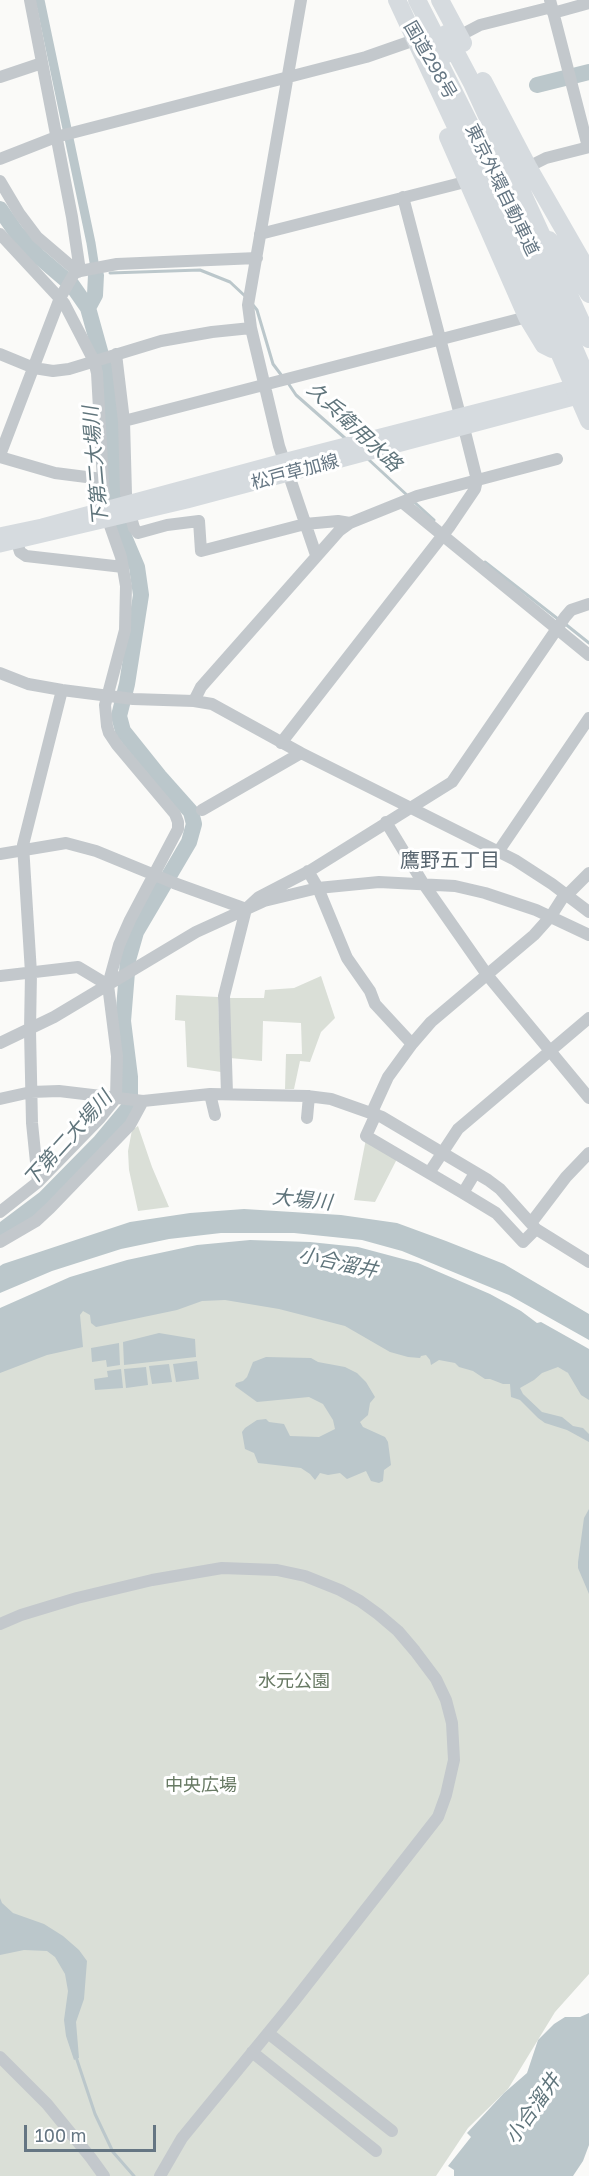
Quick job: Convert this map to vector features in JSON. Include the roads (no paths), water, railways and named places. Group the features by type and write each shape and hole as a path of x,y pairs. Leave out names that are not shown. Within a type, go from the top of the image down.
{"highway":[{"path":"388,0 409,42 465,182 527,317 544,345 560,349 577,393 589,439"},
{"path":"396,0 531,288 589,421"},
{"name":"国道298号","path":"396,0 453,100 515,233 524,291 560,349"},
{"name":"東京外環自動車道","path":"407,0 527,239 589,384"},
{"name":"東京外環自動車道","path":"417,0 534,236 589,360"},
{"name":"国道298号","path":"428,0 472,83 589,339"},
{"path":"440,0 528,168 589,273"},
{"path":"459,84 474,103 524,190 589,314"},
{"name":"国道298号","path":"534,222 572,266 589,294"}],"main road":[{"name":"松戸草加線","path":"0,545 18,542 129,508 577,393 589,384"},
{"name":"松戸草加線","path":"0,535 107,514"}],"street":[{"path":"30,0 80,272"},
{"path":"301,0 249,299 250,328 264,385 286,467 316,555"},
{"path":"459,36 480,25 552,7 589,3"},
{"path":"528,168 546,158 589,147 552,7"},
{"path":"0,159 57,137 366,57 409,42"},
{"path":"0,77 42,63"},
{"path":"0,181 37,237 80,272"},
{"path":"260,234 465,182"},
{"path":"281,743 446,531 475,489 477,480 403,197"},
{"path":"0,234 60,298 70,312 94,361 97,373 102,479 107,514 123,567 126,586 125,630 105,711 111,738 175,814 178,822 176,834 156,875 139,901 119,945 108,985 117,1056 118,1098 38,1182 1,1209"},
{"path":"102,479 55,473 0,456 60,298 80,272 117,264 256,258"},
{"path":"124,421 527,317"},
{"path":"0,354 34,368 53,371 69,369 161,341 250,328"},
{"path":"116,354 124,421 126,494 134,528 138,533 199,520 201,551 305,524 338,521 350,523"},
{"path":"194,701 201,687 316,555 350,523 408,500 557,459"},
{"path":"408,500 555,629 589,655"},
{"path":"18,542 20,552 26,556 123,567"},
{"path":"227,1094 224,996 246,909 259,897 308,871 452,782 555,629 571,610 589,603"},
{"path":"1,675 28,684 62,690 133,699 194,701 213,704 281,743 534,871 589,912"},
{"path":"38,1182 31,1092 31,973 23,850 62,690"},
{"path":"498,852 589,718"},
{"path":"202,810 301,753"},
{"path":"386,822 423,883 488,976 589,1098"},
{"path":"0,854 66,843 96,850 174,883 246,909"},
{"path":"308,871 318,888 344,951 375,1004 412,1044"},
{"path":"589,873 566,894 534,935 432,1022 412,1044 388,1077 366,1136 496,1213 523,1242 566,1177 589,1153"},
{"path":"0,1043 30,1030 196,932 246,909 283,896 318,888 379,882 455,886 485,893 551,916 589,935"},
{"path":"0,976 78,967 108,985"},
{"path":"429,1173 458,1129 589,1018"},
{"path":"0,1099 31,1092 59,1091 141,1101 210,1094 309,1096 331,1099 374,1113 494,1184 534,1226 589,1262"},
{"path":"210,1094 214,1115"},
{"path":"308,1118 309,1096"},
{"path":"0,1242 36,1221 50,1208 130,1125 141,1101"},
{"path":"398,1154 410,1134"},
{"path":"463,1193 475,1173"},
{"path":"496,1213 510,1200"},
{"path":"0,1624 21,1615 133,1581 222,1568 277,1570 324,1583 360,1601 398,1631 426,1666 446,1700 452,1723 454,1760 438,1817 182,2138 160,2176"},
{"path":"268,2033 392,2131"},
{"path":"252,2052 376,2151"},
{"path":"0,2058 47,2104 104,2176"}],"water":[{"path":"244,1209 341,1215 397,1223 446,1241 504,1264 589,1314 589,1340 509,1295 402,1251 362,1240 294,1233 221,1233 169,1239 121,1249 52,1271 0,1293 0,1266 3,1264 130,1222 190,1213"},
{"name":"小合溜井","path":"250,1240 310,1242 358,1247 418,1263 490,1294 521,1311 537,1323 541,1322 589,1349 589,1400 581,1395 568,1373 558,1367 542,1373 520,1388 523,1394 542,1412 562,1417 573,1426 583,1428 589,1434 589,1442 538,1418 520,1400 511,1397 510,1384 485,1379 455,1363 439,1360 431,1365 426,1355 420,1358 408,1357 390,1352 345,1326 279,1309 225,1300 202,1301 177,1310 96,1327 91,1323 90,1315 83,1311 80,1315 83,1347 47,1355 0,1373 0,1308 70,1277 127,1260 197,1245"},
{"path":"159,1333 195,1339 196,1357 124,1365 123,1342"},
{"path":"119,1343 120,1365 107,1367 106,1360 92,1362 91,1348"},
{"path":"266,1357 311,1358 318,1362 345,1367 357,1373 366,1382 375,1397 370,1403 368,1415 360,1422 363,1427 385,1437 388,1442 391,1465 384,1470 383,1481 379,1483 371,1481 366,1471 347,1479 340,1473 328,1475 320,1473 315,1480 301,1468 258,1463 254,1453 245,1449 242,1432 257,1420 266,1419 269,1422 284,1424 290,1436 319,1437 335,1429 333,1420 323,1404 309,1397 257,1402 235,1386 247,1377 253,1362"},
{"path":"197,1361 199,1379 176,1382 173,1364"},
{"path":"169,1364 172,1382 152,1384 149,1366"},
{"path":"146,1367 148,1385 126,1388 124,1369"},
{"path":"121,1369 123,1388 95,1390 94,1379 108,1377 107,1371"},
{"path":"589,1509 589,1594 578,1568 578,1562 584,1518"},
{"path":"0,1898 13,1913 44,1924 63,1936 79,1950 87,1961 84,1999 76,2022 79,2058 74,2060 66,2036 64,2020 68,1991 65,1974 55,1957 47,1951 24,1950 0,1955"},
{"name":"小合溜井","path":"589,2013 589,2145 583,2161 573,2176 454,2176 454,2170 448,2166 471,2137 467,2133 504,2093 527,2073 538,2040 554,2024 565,2017 580,2017"}],"waterway":[{"name":"下第二大場川","path":"40,0 96,275"},
{"path":"537,85 589,72"},
{"name":"下第二大場川","path":"0,209 16,232 38,256 72,285 88,308 110,387 117,495 123,534 137,567 141,595 127,684 119,716 123,731 191,812 194,824 189,842 136,932 128,960 123,1021 130,1077 130,1106 100,1142 44,1199 0,1232"},
{"name":"久兵衛用水路","path":"110,273 200,270 230,282 245,296"},
{"name":"下第二大場川","path":"88,308 95,295 96,275"},
{"name":"久兵衛用水路","path":"253,305 257,310 273,364 282,376"},
{"name":"久兵衛用水路","path":"288,383 296,395 346,439"},
{"name":"久兵衛用水路","path":"368,459 408,496"},
{"name":"久兵衛用水路","path":"412,500 434,520"},
{"name":"久兵衛用水路","path":"485,562 558,619"},
{"name":"久兵衛用水路","path":"564,623 589,643"},
{"path":"76,2057 95,2114 113,2152 134,2176"}],"district":[{"name":"鷹野五丁目","path":"450,861"}],"water label":[{"name":"大場川","path":"302,1200"}],"park label":[{"name":"水元公園","path":"294,1681"},
{"name":"中央広場","path":"201,1785"}]}
